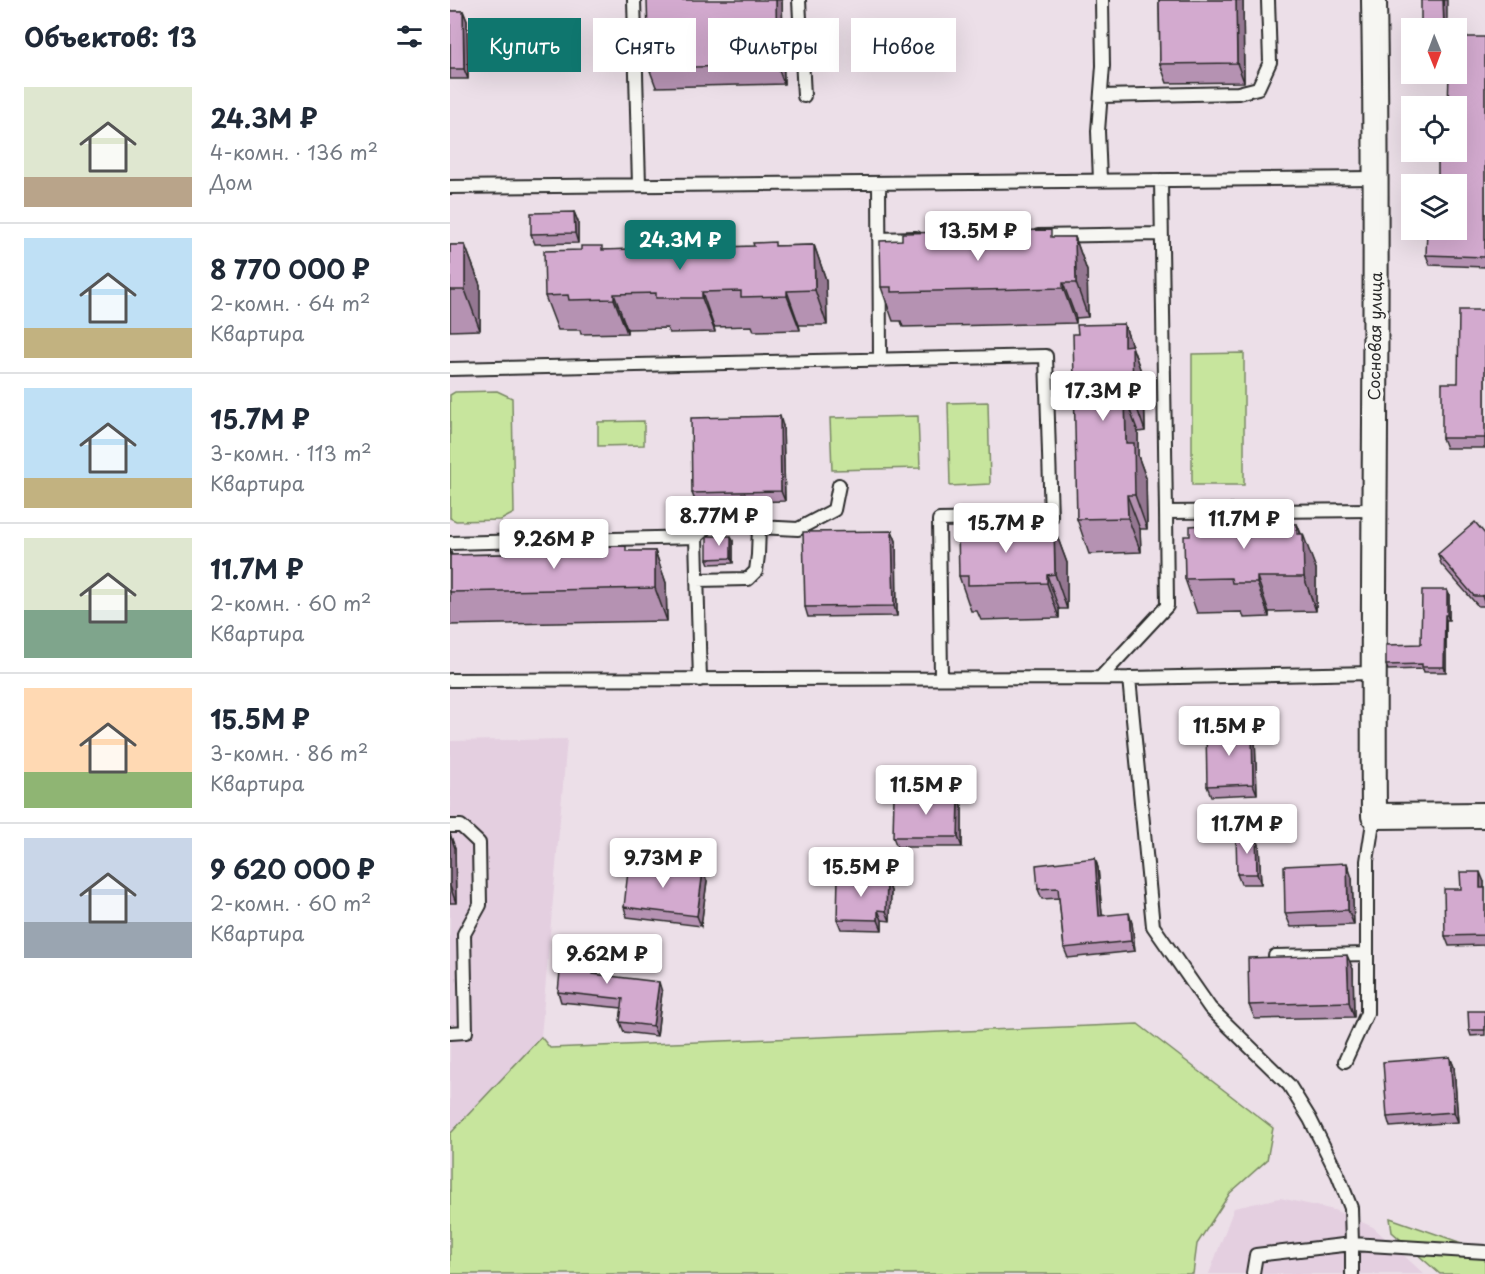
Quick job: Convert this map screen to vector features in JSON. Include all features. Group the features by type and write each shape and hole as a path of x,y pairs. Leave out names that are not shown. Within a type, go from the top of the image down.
{"street":[{"name":"Сосновая улица","path":"1374,0 1377,178 1373,510 1374,816"},
{"path":"1374,816 1485,815"}],"lane":[{"path":"634,0 639,185"},
{"path":"799,0 804,96"},
{"path":"1100,180 1098,131 1103,66 1101,0"},
{"path":"1101,96 1238,93 1258,88 1270,62 1268,0"},
{"path":"450,187 1377,178"},
{"path":"1101,678 1167,606 1161,180"},
{"path":"879,184 880,359"},
{"path":"879,238 1160,234"},
{"path":"450,369 1046,356 1051,518 939,520 941,677"},
{"path":"450,543 696,537 713,522 745,521 759,527 798,529 834,510 839,485"},
{"path":"1166,512 1373,510"},
{"path":"698,580 748,579 756,571 759,527"},
{"path":"696,537 700,680"},
{"path":"450,680 1130,678 1373,673"},
{"path":"1130,678 1153,926 1210,1008 1289,1086 1310,1119 1338,1175 1351,1208 1352,1274"},
{"path":"1345,1061 1367,1013 1367,861 1374,816"},
{"path":"450,826 461,826 479,843 480,905 464,934 466,1032 450,1033"},
{"path":"1275,956 1367,954"},
{"path":"1253,1273 1256,1255 1352,1244 1485,1252"}],"shaded area":[{"path":"567,739 541,1037 450,1134 450,741"},
{"path":"1280,1198 1334,1210 1373,1227 1424,1274 1209,1274 1234,1208"}],"green space":[{"path":"1244,353 1244,485 1192,485 1192,354"},
{"path":"497,391 512,398 514,513 501,520 456,521 450,518 450,395 455,392"},
{"path":"988,402 990,484 950,486 948,403"},
{"path":"918,416 920,468 832,470 830,418"},
{"path":"644,421 644,445 598,446 598,422"},
{"path":"1138,1024 1273,1128 1267,1160 1230,1193 1197,1244 1193,1274 450,1274 450,1134 541,1037 550,1048"},
{"path":"1390,1218 1485,1251 1485,1274 1440,1274 1392,1232"}],"building":[{"path":"647,0 776,0 776,18 708,18 708,67 696,67 696,18 648,18"},
{"path":"1159,0 1236,0 1237,63 1160,64"},
{"path":"1421,0 1443,0 1444,18 1421,18"},
{"path":"450,11 463,11 464,69 450,69"},
{"path":"1467,37 1485,37 1485,257 1426,255 1427,240 1467,240 1467,174 1438,174 1438,162 1467,162 1467,96 1448,96 1449,84 1467,84"},
{"path":"574,212 575,233 531,234 531,213"},
{"path":"1051,230 1051,237 1075,237 1076,283 1063,283 1063,288 891,292 891,287 881,287 880,241 902,240 902,233 953,232 953,239 1000,238 1000,231"},
{"path":"775,242 775,246 814,245 815,290 787,291 787,296 741,297 741,291 702,292 702,298 656,298 656,293 614,294 614,299 569,300 568,295 545,296 544,251 581,250 581,246 602,246 602,250 668,248 668,245 689,244 689,248 754,246 753,243"},
{"path":"450,245 465,245 465,290 450,290"},
{"path":"1459,310 1485,310 1485,438 1442,438 1442,383 1458,383"},
{"path":"1124,324 1124,346 1132,345 1133,397 1125,397 1126,443 1134,443 1135,495 1127,495 1128,518 1077,519 1073,334 1078,334 1077,325"},
{"path":"780,416 781,491 692,493 691,418"},
{"path":"1279,517 1279,524 1297,524 1297,534 1303,534 1304,577 1257,577 1257,583 1232,583 1231,578 1185,579 1184,536 1190,536 1190,526 1205,525 1205,519"},
{"path":"977,522 1031,522 1031,528 1054,528 1055,574 1047,575 1047,583 968,585 968,576 959,576 958,530 978,529"},
{"path":"1475,522 1485,534 1485,594 1482,596 1474,596 1438,554"},
{"path":"892,531 894,606 805,607 803,532"},
{"path":"707,536 731,536 731,558 707,559"},
{"path":"626,546 626,551 655,551 655,588 450,592 450,555 507,554 507,548 528,548 528,553 583,552 583,547"},
{"path":"1422,590 1447,590 1444,667 1422,667 1422,664 1386,665 1386,645 1421,644"},
{"path":"1252,728 1253,784 1207,786 1206,729"},
{"path":"894,795 959,796 958,837 893,837"},
{"path":"1256,835 1257,874 1237,874 1236,836"},
{"path":"1095,858 1099,916 1129,913 1131,941 1064,948 1058,888 1038,889 1036,865"},
{"path":"629,862 703,871 697,916 624,907"},
{"path":"1347,863 1348,910 1285,913 1284,866"},
{"path":"1460,872 1480,872 1480,888 1485,888 1485,935 1445,936 1444,889 1461,889"},
{"path":"838,877 879,878 879,881 887,881 886,911 878,910 878,920 837,919"},
{"path":"563,942 596,945 593,974 659,982 653,1026 620,1022 623,999 558,992"},
{"path":"1347,955 1349,1002 1249,1005 1248,958"},
{"path":"1468,1011 1485,1011 1485,1030 1469,1030"},
{"path":"1450,1057 1454,1112 1387,1117 1383,1062"}]}
